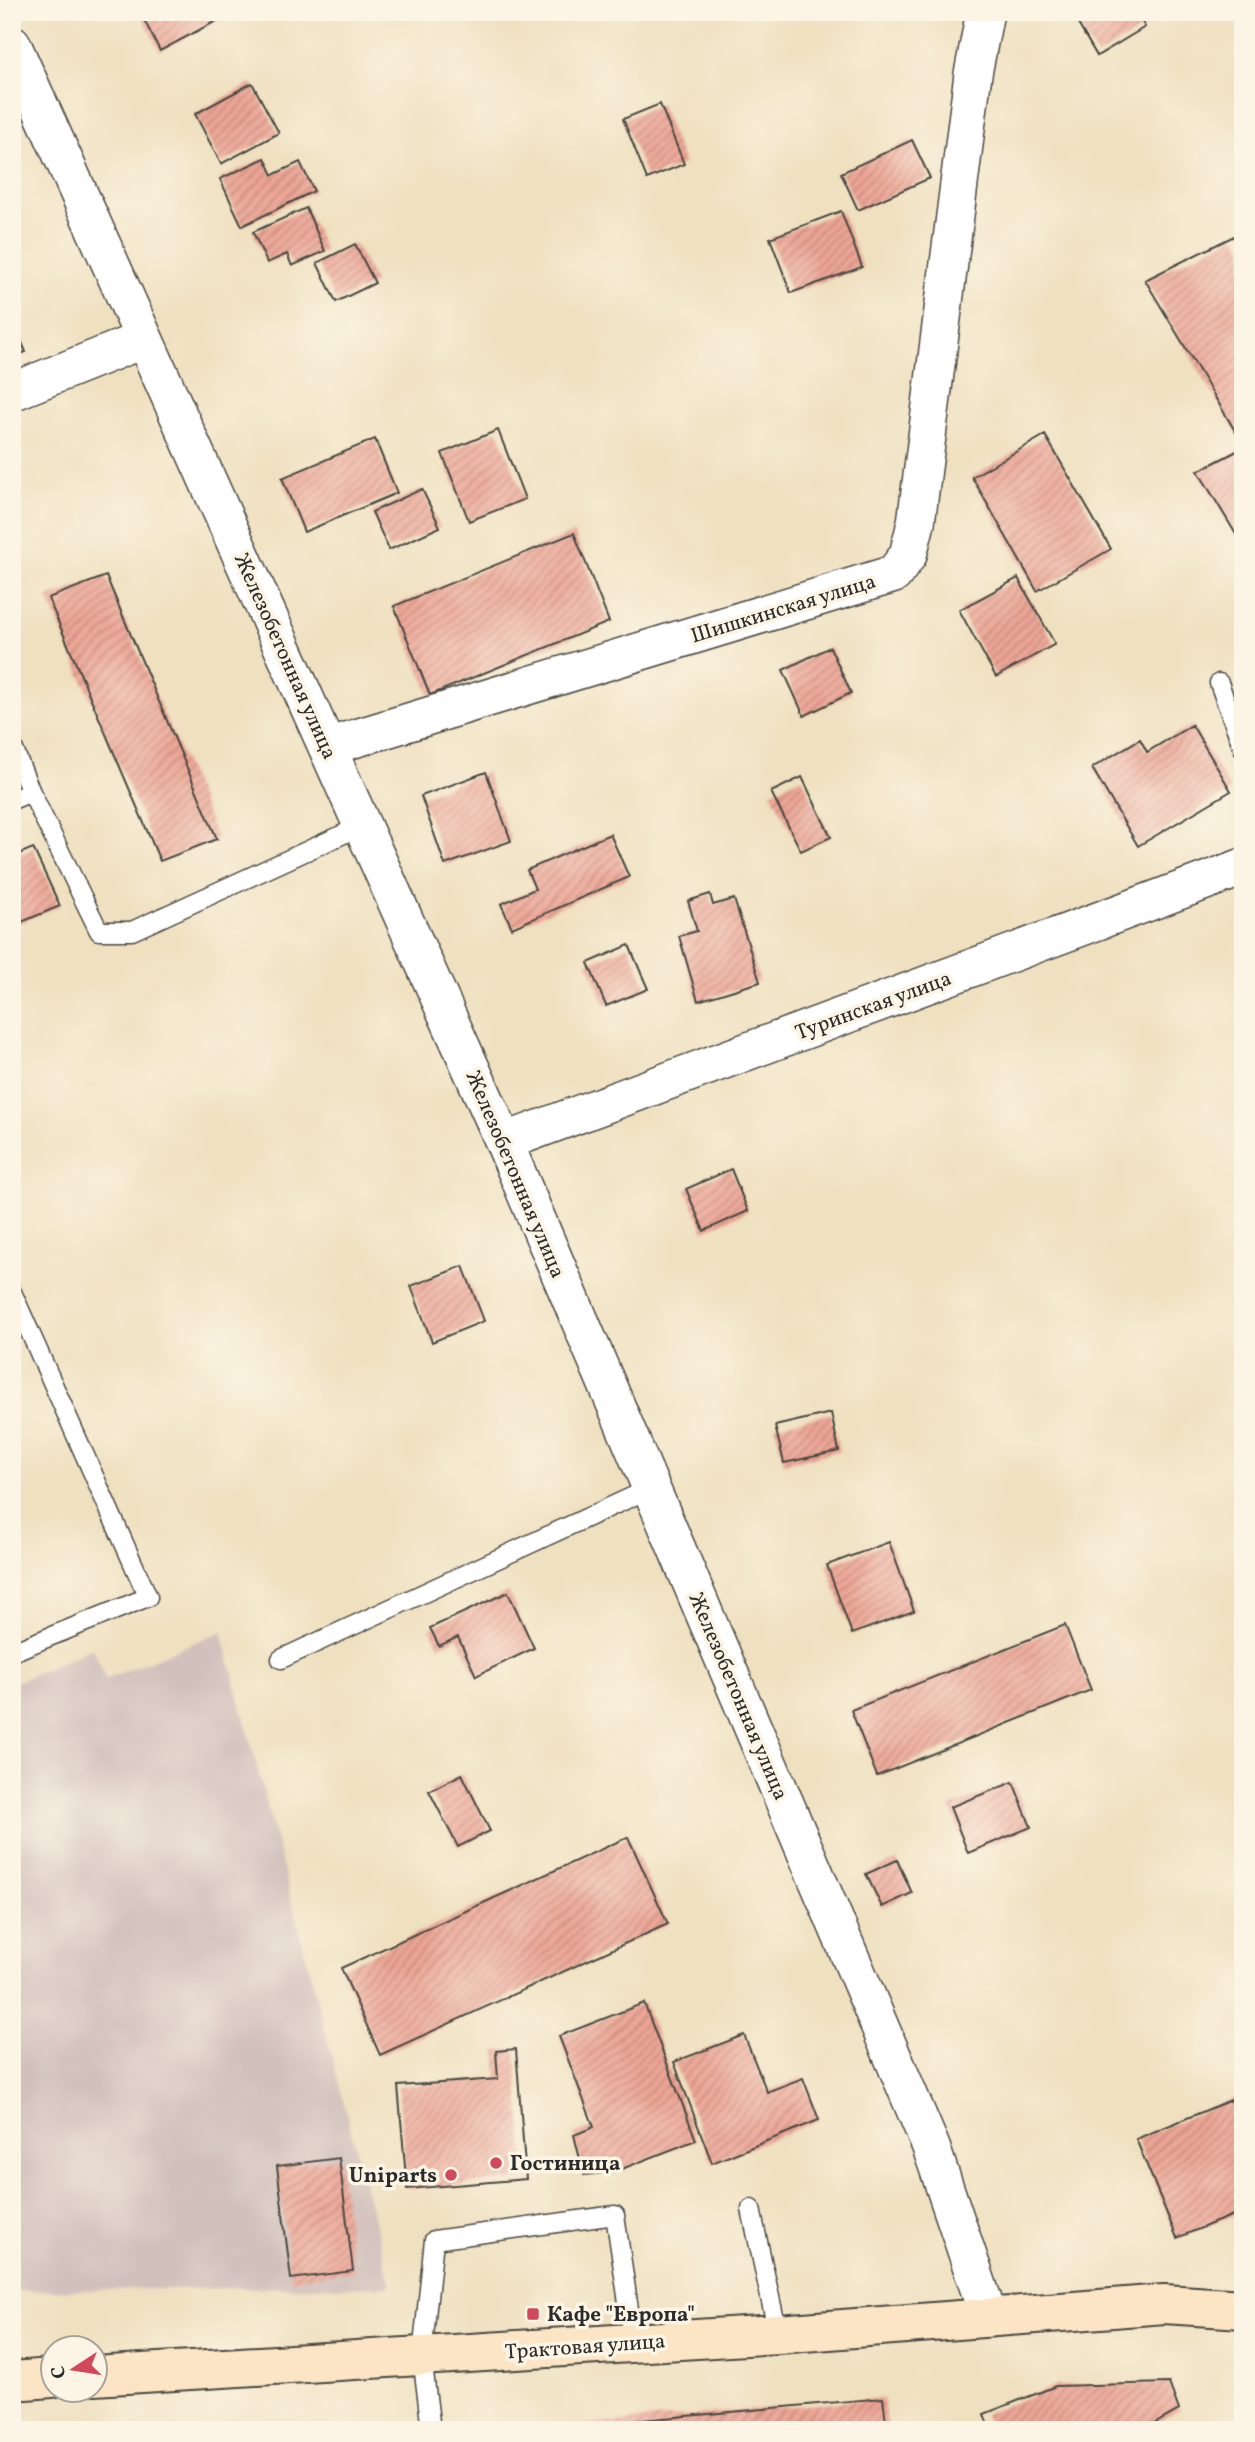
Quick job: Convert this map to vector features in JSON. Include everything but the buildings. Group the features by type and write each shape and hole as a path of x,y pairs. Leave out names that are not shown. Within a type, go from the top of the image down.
{"main road":[{"name":"Трактовая улица","path":"108,2375 778,2334 1164,2304 1243,2309"},
{"path":"12,2381 38,2379"}],"street":[{"name":"Шишкинская улица","path":"327,747 894,574 908,555 916,523 973,74 985,12"},
{"name":"Железобетонная улица","path":"12,44 504,1142 932,2147 989,2318"},
{"path":"12,392 144,339"},
{"name":"Туринская улица","path":"504,1142 1243,867"}],"lane":[{"path":"1219,683 1243,748"},
{"path":"12,745 31,792 99,931 132,930 361,826"},
{"path":"12,800 31,792"},
{"path":"12,1292 148,1597 12,1652"},
{"path":"281,1659 651,1488"},
{"path":"751,2209 778,2334"},
{"path":"432,2430 422,2356 434,2240 615,2215 634,2343"}],"shaded area":[{"path":"222,1631 391,2286 12,2291 12,1684 93,1648 106,1679"}],"place":[{"name":"Гостиница","path":"496,2163"},
{"name":"Uniparts","path":"451,2175"},
{"name":"Кафе \"Европа\"","path":"533,2314"}]}
